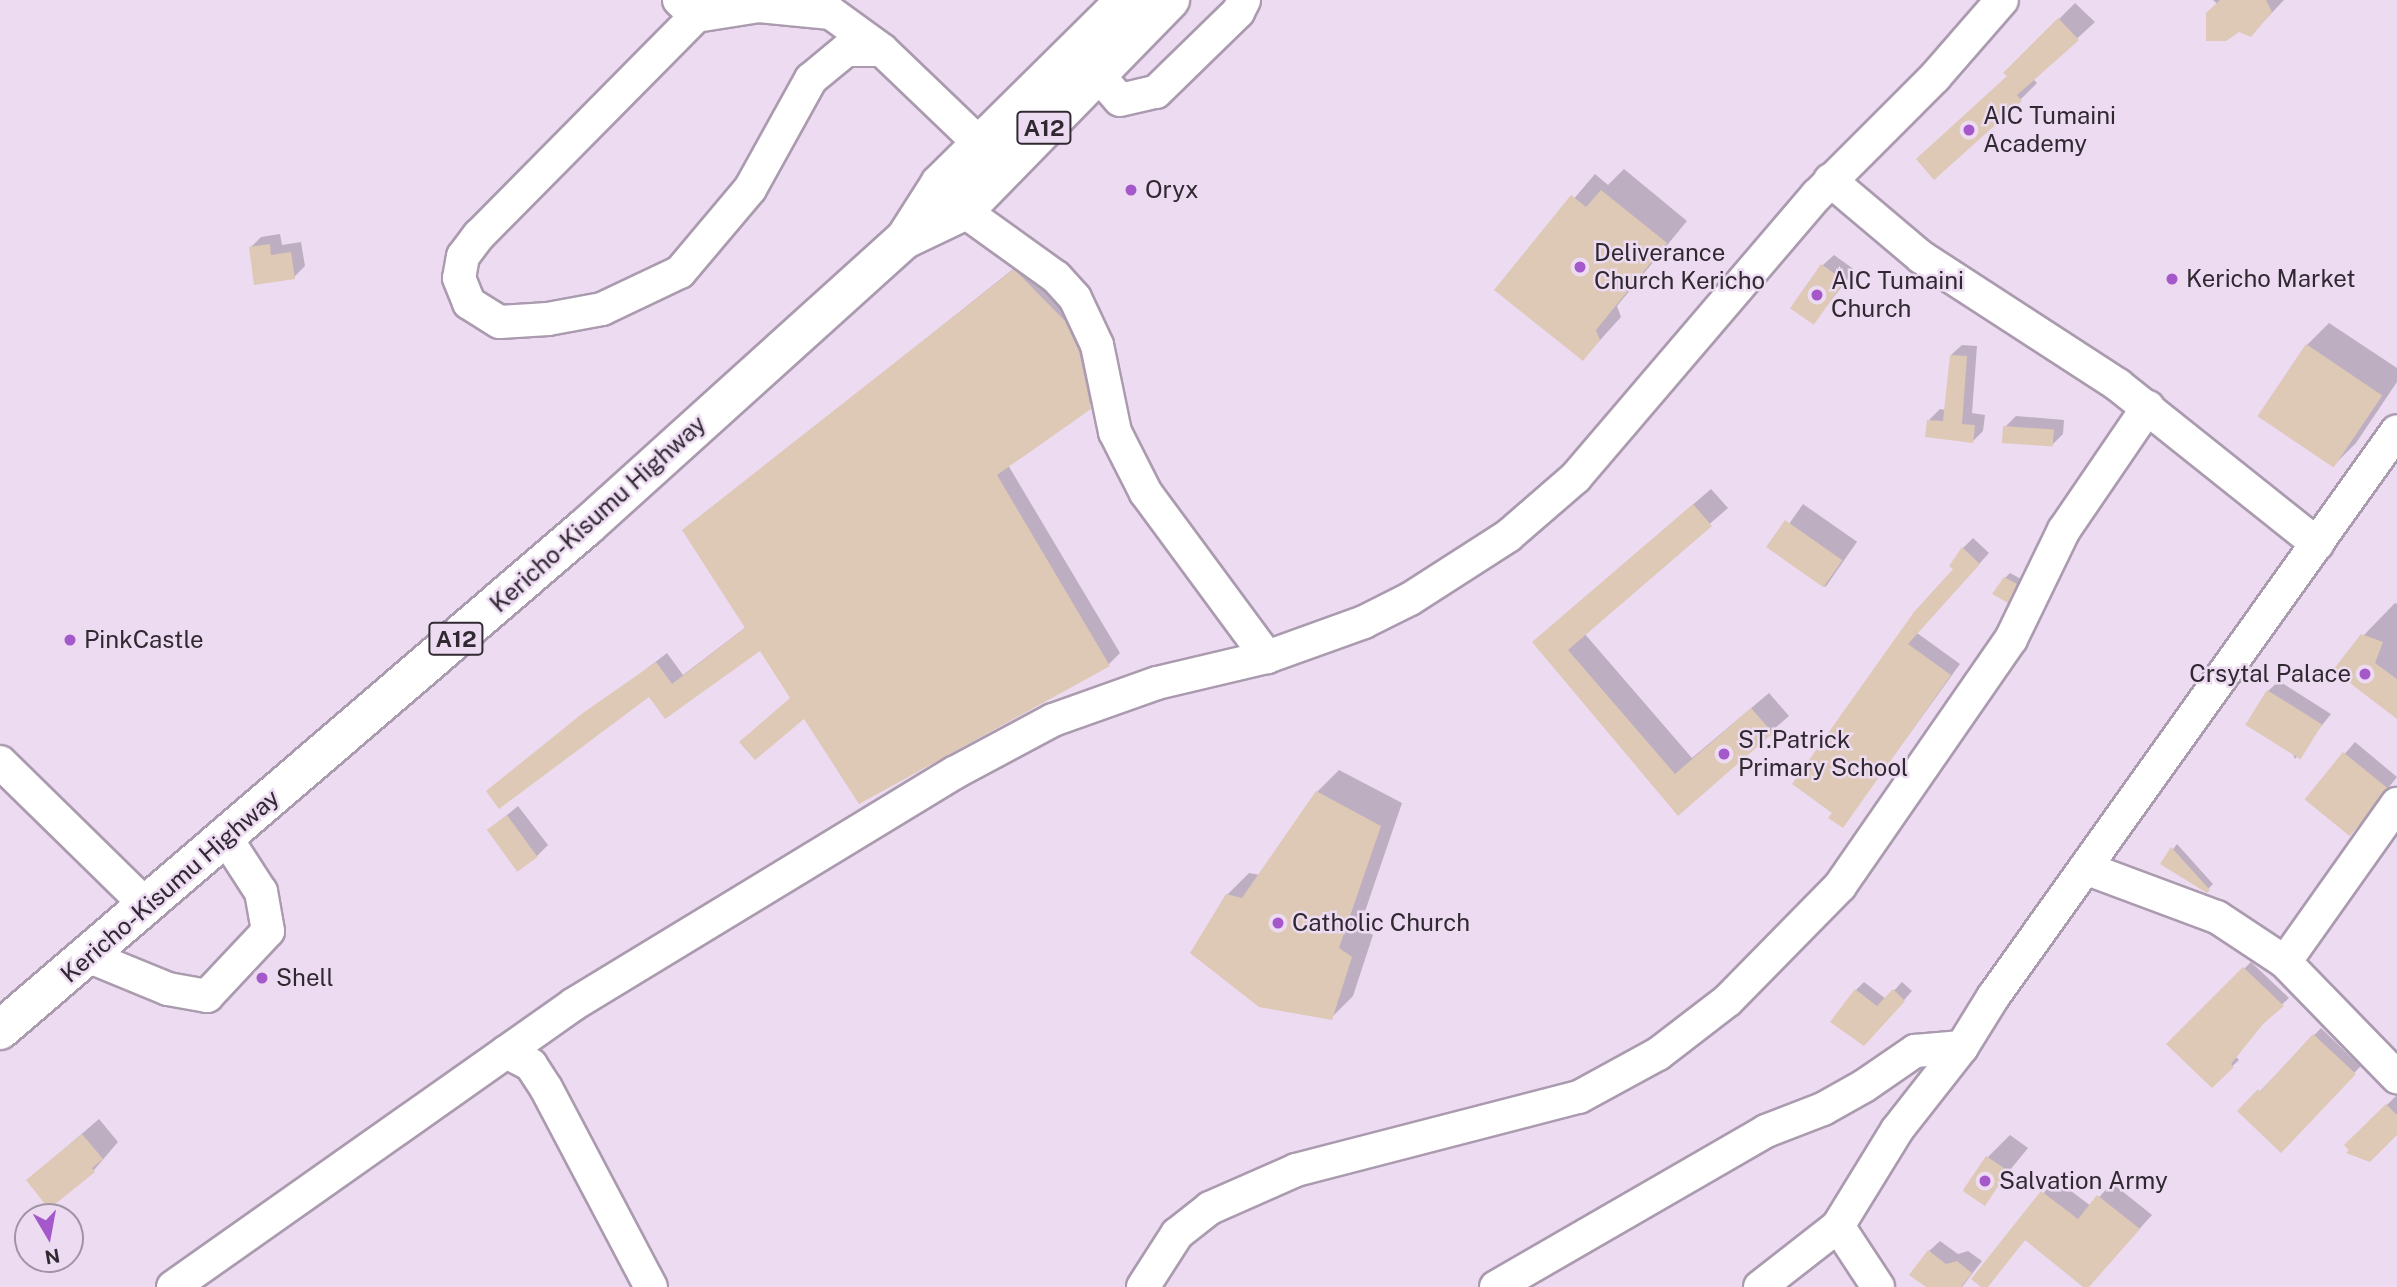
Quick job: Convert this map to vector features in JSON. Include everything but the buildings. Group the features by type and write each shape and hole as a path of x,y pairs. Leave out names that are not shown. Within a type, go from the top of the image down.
{"highway":[{"name":"Kericho-Kisumu Highway","path":"0,1030 90,957 587,526 952,198 1086,63 1126,0"},
{"name":"Kericho-Kisumu Highway","path":"952,198 979,144 1170,0"}],"street":[{"path":"1086,63 1120,100 1156,92 1238,12 1244,0"},
{"path":"173,1287 574,1004 833,844 1053,720 1157,684 1267,657 1364,622 1410,599 1508,536 1576,477 1830,180 1935,77 2002,0"},
{"path":"883,50 846,50 811,79 750,189 680,272 602,309 548,319 500,322 469,303 459,278 463,256 479,235 688,8 759,6 831,13 883,50 979,144"},
{"path":"1830,180 1921,257 2148,407 2317,544"},
{"path":"952,198 1056,277 1075,298 1097,345 1115,432 1146,493 1267,657"},
{"path":"1143,1287 1177,1234 1210,1208 1296,1170 1579,1097 1658,1054 1728,1000 1840,886 2011,639 2064,530 2148,407"},
{"path":"1760,1287 1838,1226 1897,1130 1962,1047 2085,868 2397,431"},
{"path":"0,762 147,906"},
{"path":"2285,962 2397,804"},
{"path":"90,957 169,989 207,996 268,931 261,892 226,838"},
{"path":"2085,868 2217,917 2285,962 2397,1077"},
{"path":"1496,1287 1766,1131 1854,1092 1915,1051 1962,1047"},
{"path":"506,1052 531,1065 547,1088 651,1287"},
{"path":"1838,1226 1878,1287"}],"place":[{"name":"AIC Tumaini Academy","path":"1969,130"},
{"name":"Oryx","path":"1131,190"},
{"name":"Deliverance Church Kericho","path":"1580,267"},
{"name":"Kericho Market","path":"2172,279"},
{"name":"AIC Tumaini Church","path":"1817,295"},
{"name":"PinkCastle","path":"70,640"},
{"name":"Crsytal Palace","path":"2365,674"},
{"name":"ST.Patrick Primary School","path":"1724,754"},
{"name":"Catholic Church","path":"1278,923"},
{"name":"Shell","path":"262,978"},
{"name":"Salvation Army","path":"1985,1181"}]}
